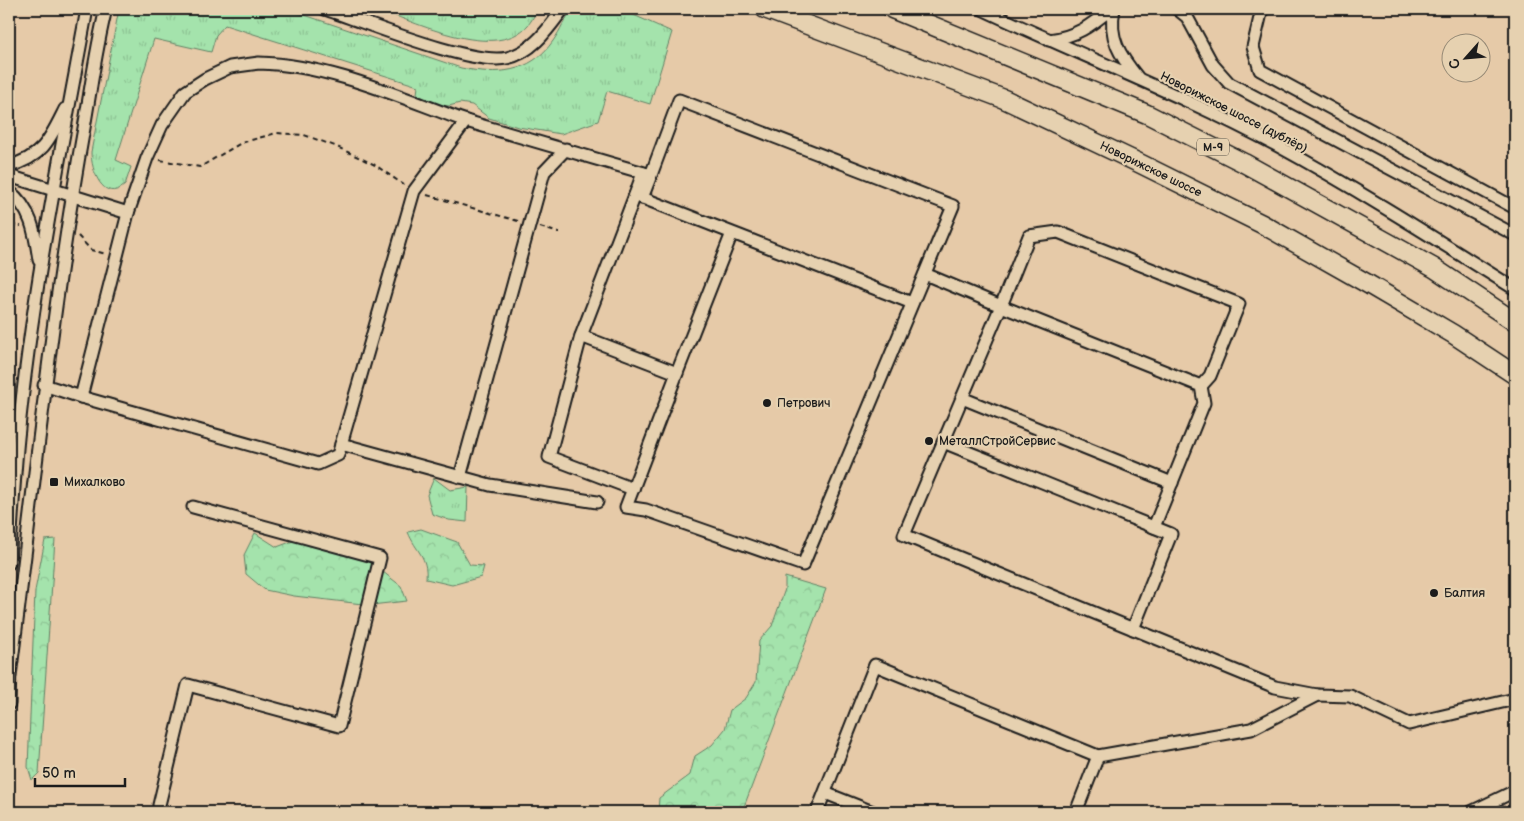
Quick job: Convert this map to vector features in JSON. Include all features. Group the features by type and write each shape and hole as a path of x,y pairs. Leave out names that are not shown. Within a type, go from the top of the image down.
{"highway":[{"name":"Новорижское шоссе","path":"764,9 1004,99 1139,163 1262,224 1453,334 1515,375"},
{"name":"М-9","path":"892,9 1147,114 1244,163 1434,268 1515,322"}],"street":[{"path":"9,563 16,459 28,354 54,190 87,9"},
{"path":"325,9 451,51 493,60 508,58 524,52 537,43 563,9"},
{"path":"549,27 552,9"},
{"name":"Новорижское шоссе (дублёр)","path":"982,9 1139,80 1277,146 1426,233 1515,289"},
{"path":"1048,40 1069,37 1089,27 1112,9"},
{"path":"1112,9 1111,24 1115,43 1125,62 1139,80"},
{"path":"1177,9 1187,17 1213,65 1229,83 1515,235"},
{"path":"1262,9 1253,47 1260,70 1515,208"},
{"path":"10,676 29,534 44,385 72,195 106,11"},
{"path":"81,397 128,213 147,158 162,125 186,92 230,67 259,63 290,64 349,78 466,121 647,174"},
{"path":"9,166 25,162 36,155 47,143 71,99"},
{"path":"633,489 550,457 581,336 679,100 953,206 803,564 646,510 626,507 633,489 677,373 732,233"},
{"path":"44,385 318,464 338,455 414,191 466,121"},
{"path":"460,477 544,172 566,149"},
{"path":"9,176 128,213"},
{"path":"9,192 22,204 29,214 34,228 41,272"},
{"path":"638,197 912,303"},
{"path":"1201,386 1210,376 1238,304 1058,232 1029,236 904,535 1275,687 1317,694 1350,696 1409,724 1515,698"},
{"path":"925,274 1201,386"},
{"path":"581,336 677,373"},
{"path":"1154,527 1204,403 1201,386"},
{"path":"962,398 1172,483"},
{"path":"943,442 1171,534 1134,629"},
{"path":"341,444 490,485 597,502"},
{"path":"9,477 16,459"},
{"path":"159,805 188,685 339,726 380,558 193,507"},
{"path":"9,598 9,704"},
{"path":"817,812 875,664 1098,756 1251,729 1317,694"},
{"path":"1076,812 1098,756"},
{"path":"825,793 873,812"},
{"path":"1471,812 1515,794"}],"path":[{"path":"147,158 200,167 241,143 276,133 304,136 335,146 375,165 414,191 559,233"},
{"path":"77,234 91,250 117,256"}],"green space":[{"path":"119,9 287,9 461,68 487,71 512,70 534,60 553,41 574,9 620,9 672,32 650,104 607,91 598,121 561,134 518,127 489,118 472,105 460,103 449,106 434,104 417,94 418,86 225,25 216,35 211,52 154,39 116,160 131,167 125,185 117,190 110,190 105,188 96,175 91,152"},
{"path":"377,9 537,9 525,28 508,38 488,40 464,38 440,32"},
{"path":"434,478 450,490 468,487 467,522 449,520 432,514 427,495"},
{"path":"421,529 457,542 470,565 484,566 481,577 452,585 426,579 423,559 408,532"},
{"path":"255,533 277,547 301,538 355,550 401,586 407,601 371,605 294,596 265,590 246,574 244,555"},
{"path":"55,539 39,773 32,780 28,767 35,591 45,540"},
{"path":"785,577 826,589 742,812 658,812 659,798 690,775 695,756 712,745 725,729 730,710 746,698 756,682 759,641 772,626 785,589"}],"place":[{"name":"Петрович","path":"767,403"},
{"name":"МеталлСтройСервис","path":"929,441"},
{"name":"Михалково","path":"54,482"},
{"name":"Балтия","path":"1434,593"}]}
